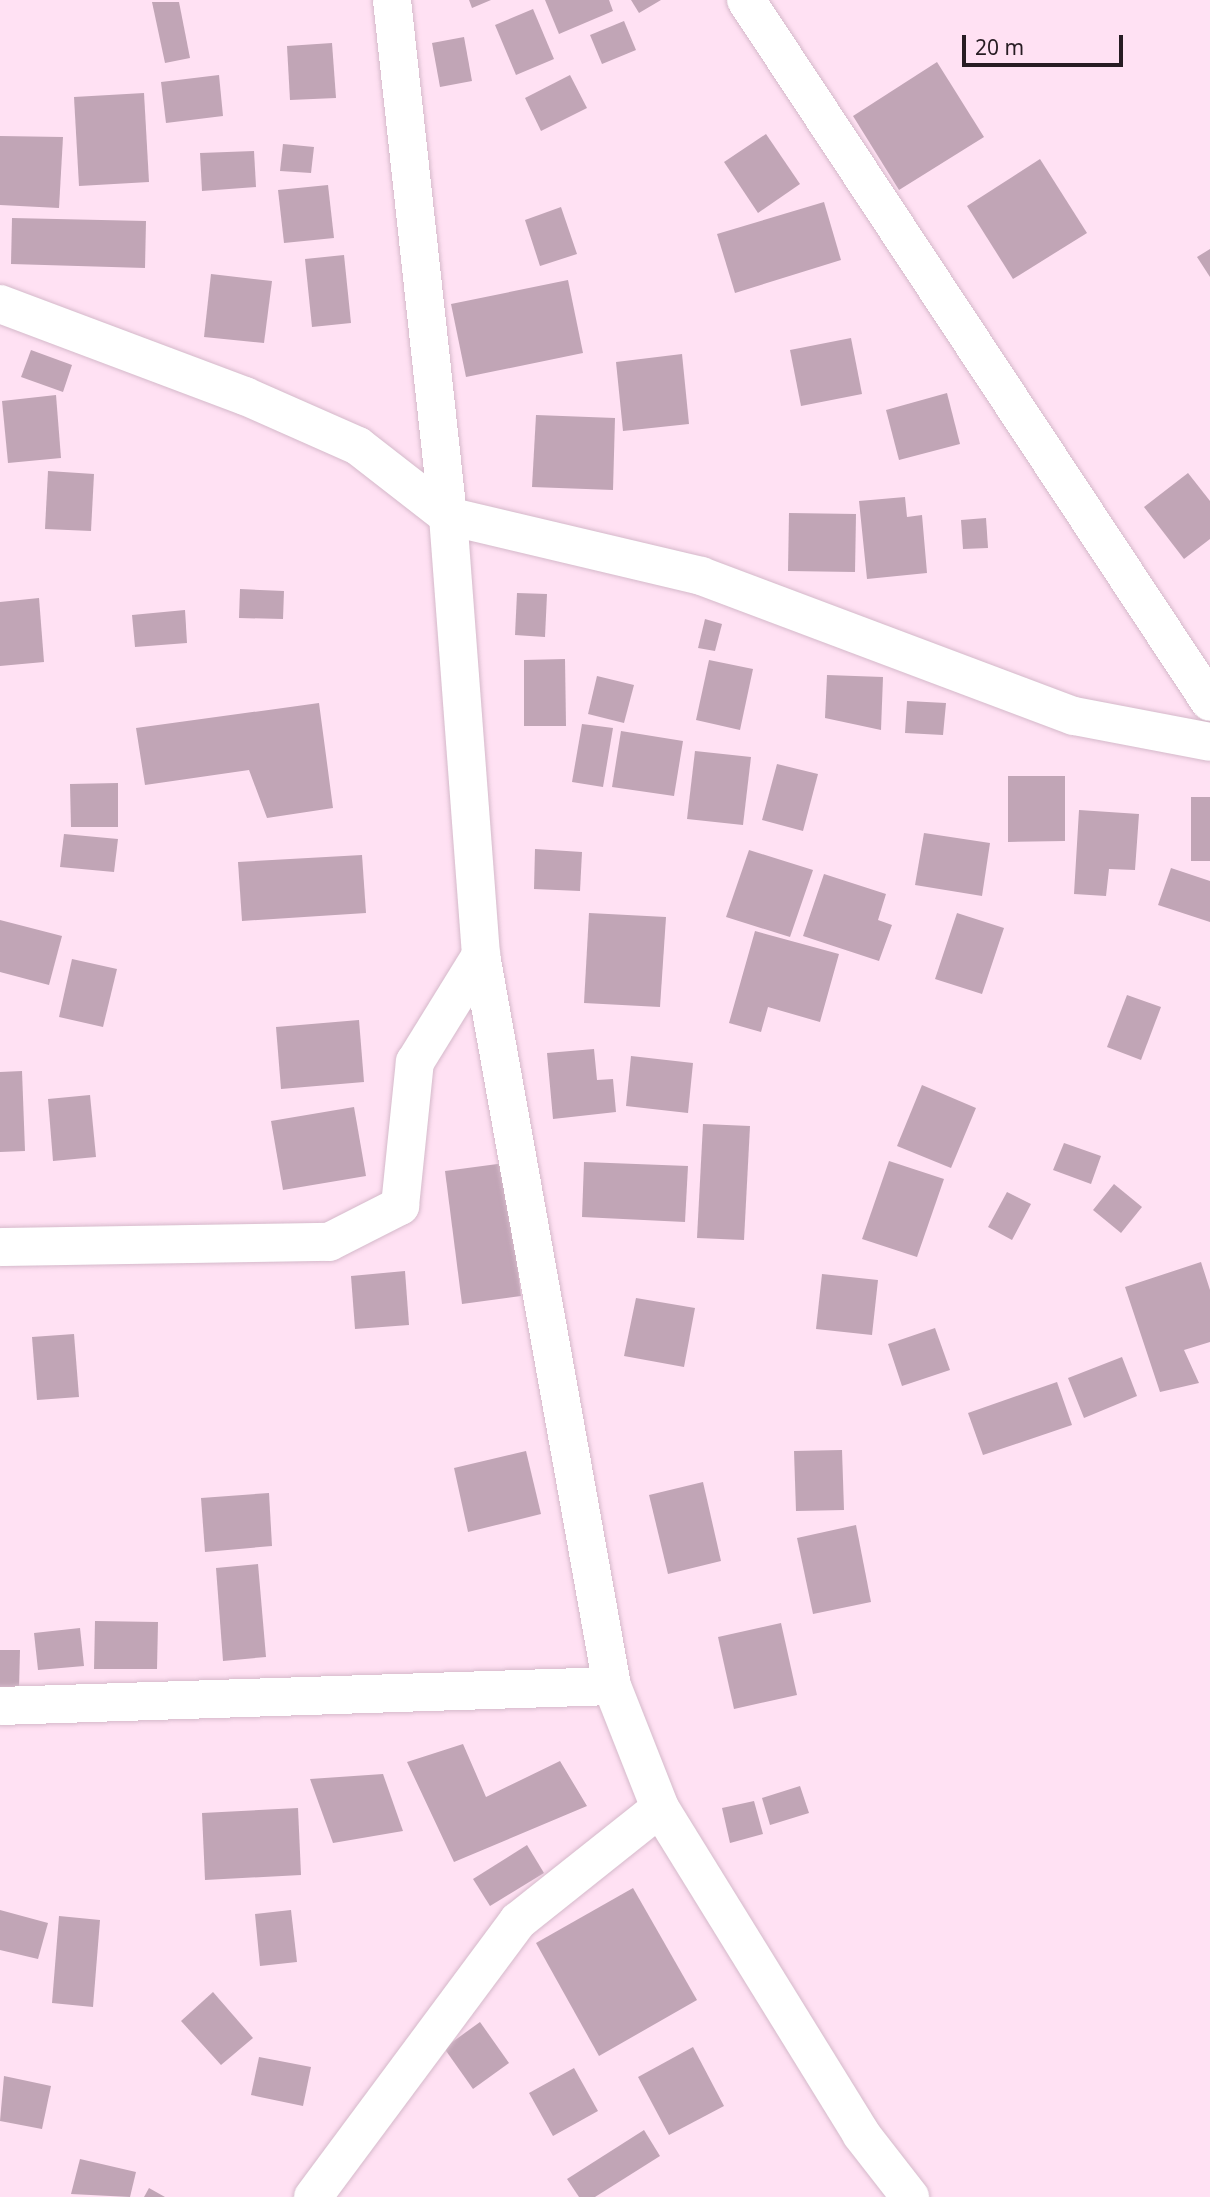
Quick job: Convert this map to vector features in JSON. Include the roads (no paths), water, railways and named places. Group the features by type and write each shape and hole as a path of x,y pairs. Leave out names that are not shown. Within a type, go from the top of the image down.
{"street":[{"path":"392,0 448,516 481,955 612,1686 660,1808 861,2134 910,2197"},
{"path":"746,0 1210,702"},
{"path":"0,304 245,396 358,446 448,516 701,576 1074,716 1210,742"},
{"path":"0,1247 329,1242 400,1206 415,1062 481,955"},
{"path":"0,1706 612,1686"},
{"path":"313,2197 518,1922 660,1808"}]}
